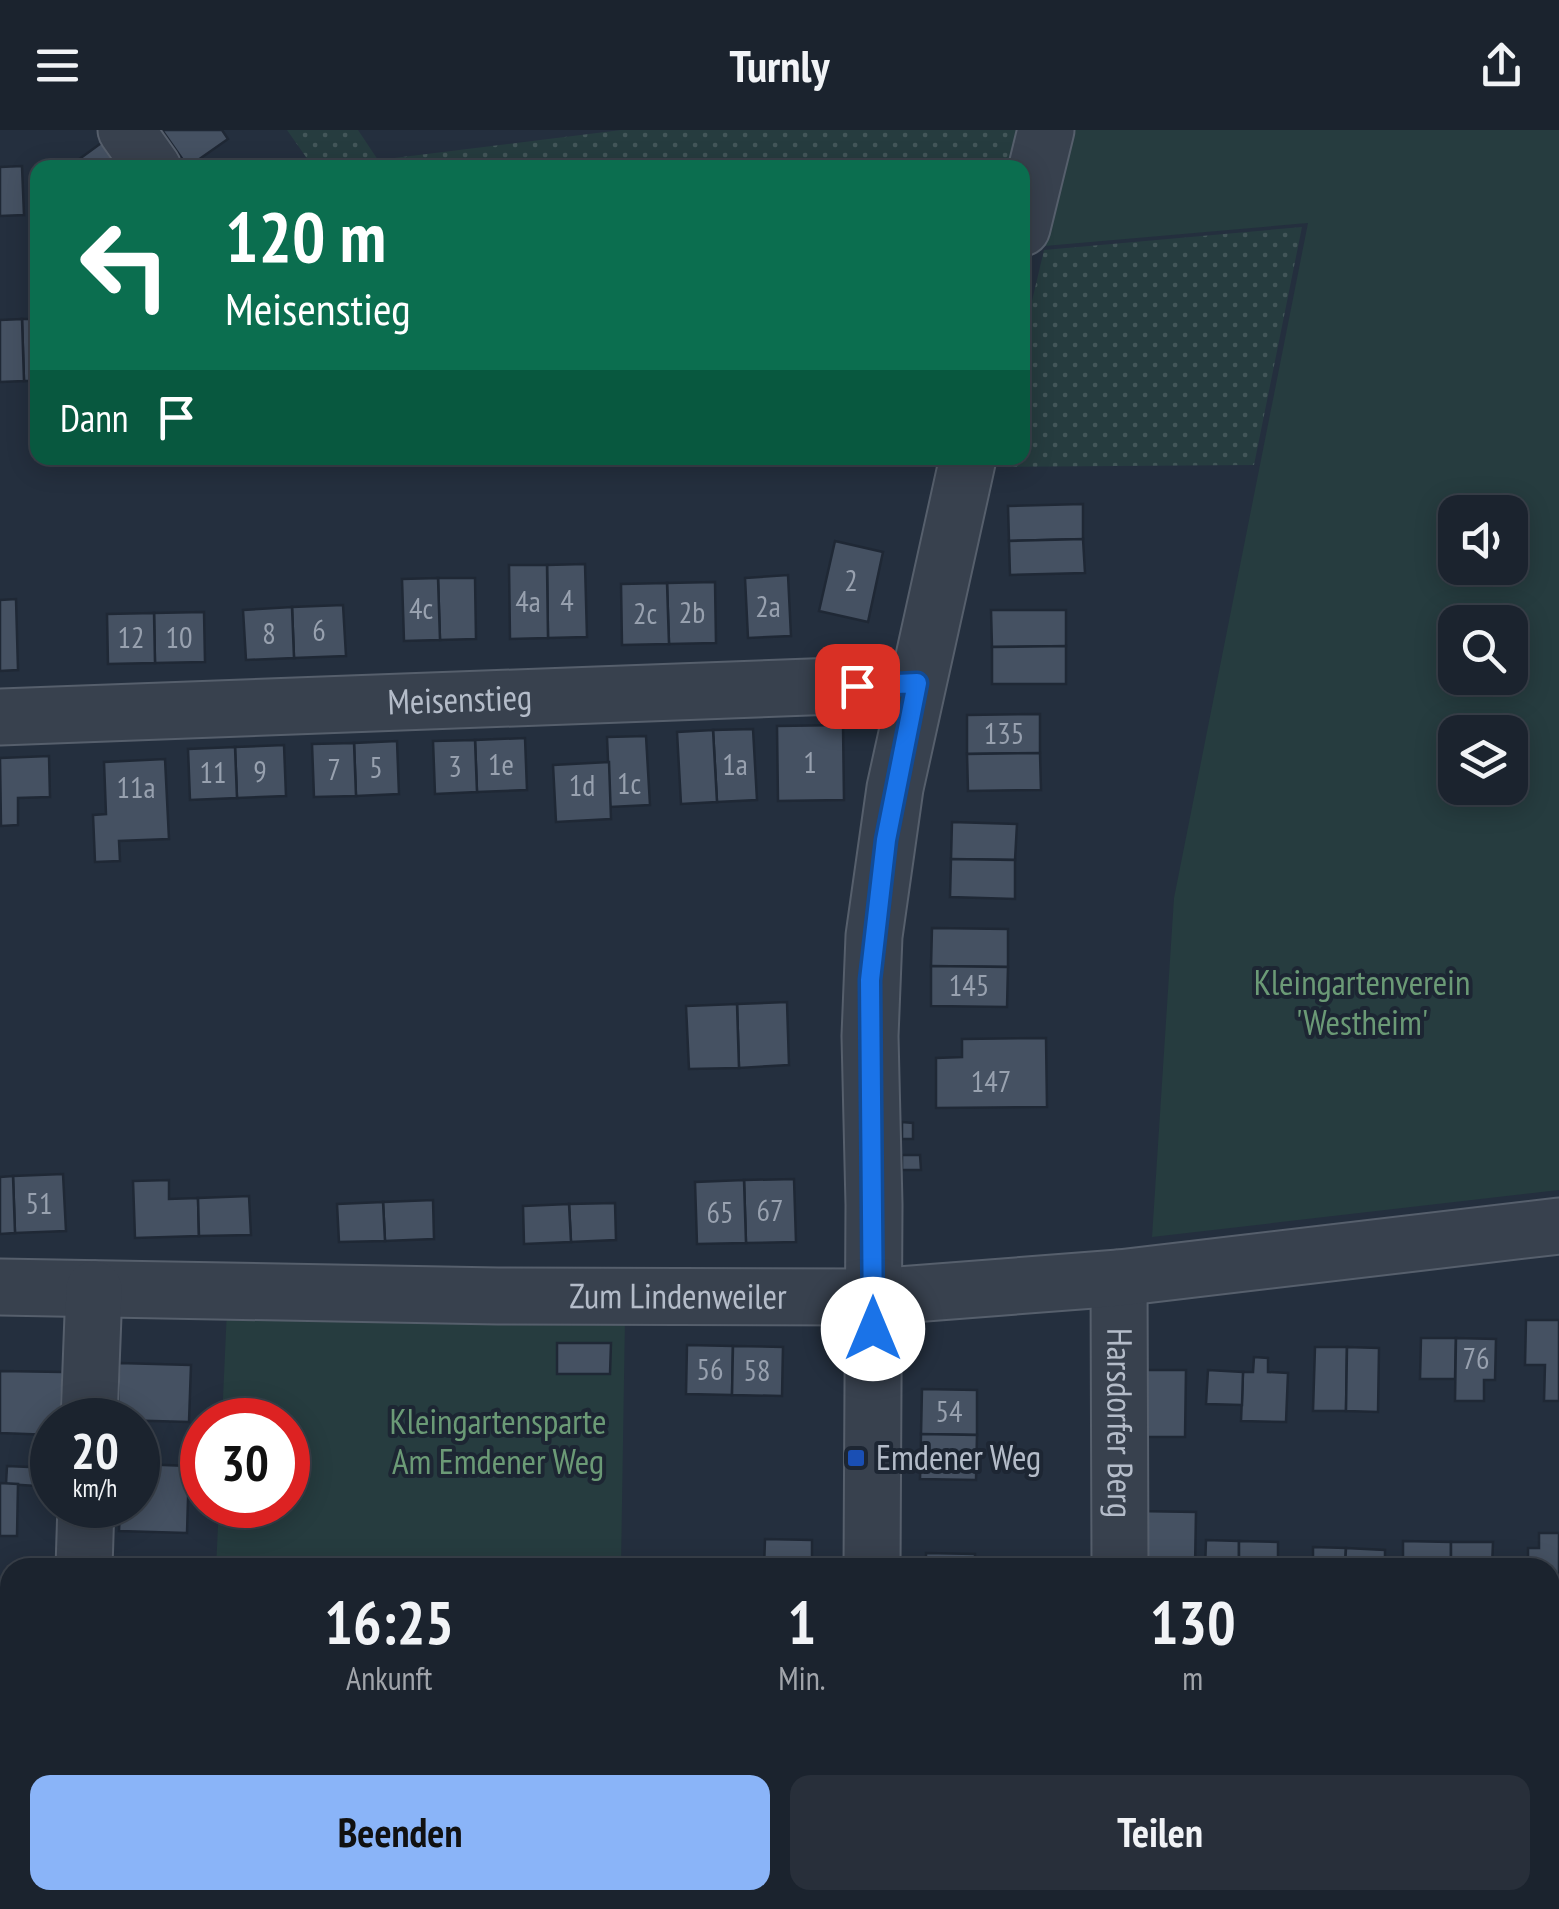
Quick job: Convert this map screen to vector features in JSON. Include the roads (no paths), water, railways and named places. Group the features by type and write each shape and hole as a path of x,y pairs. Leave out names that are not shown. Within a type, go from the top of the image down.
{"street":[{"path":"126,130 147,160"},
{"path":"1030,195 1046,130"},
{"path":"872,1558 870,1036 874,936 889,823 966,465"},
{"name":"Meisenstieg","path":"0,718 917,683"},
{"name":"Zum Lindenweiler","path":"0,1287 517,1296 873,1297 1119,1278 1559,1226"},
{"name":"Harsdorfer Berg","path":"1119,1278 1120,1558"},
{"path":"90,1398 94,1289"},
{"path":"84,1558 85,1528"}],"place":[{"name":"Emdener Weg","path":"856,1458"}],"park label":[{"name":"Kleingartenverein 'Westheim'","path":"1362,1003"},
{"name":"Kleingartensparte Am Emdener Weg","path":"498,1442"}]}
